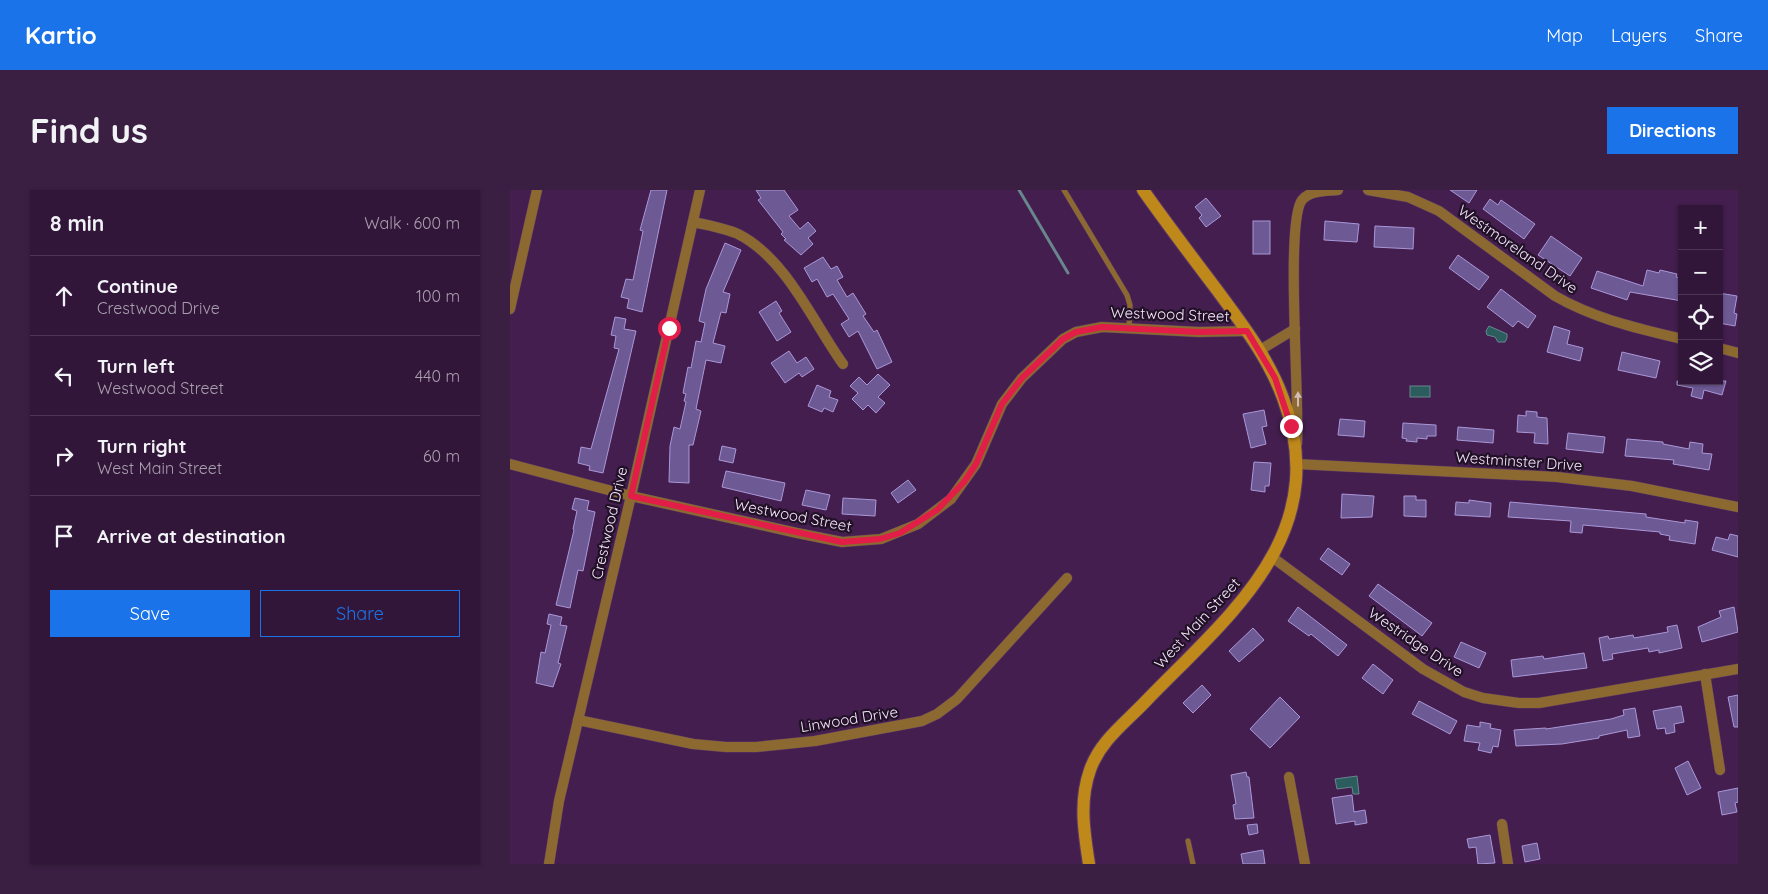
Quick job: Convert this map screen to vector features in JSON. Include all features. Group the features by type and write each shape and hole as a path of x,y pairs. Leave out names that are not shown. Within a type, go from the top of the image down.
{"main road":[{"name":"West Main Street","path":"1089,864 1082,821 1083,806 1086,784 1097,754 1118,728 1239,606 1272,557 1290,513 1296,464 1296,447 1284,400 1260,350 1144,190"}],"street":[{"path":"510,309 536,190"},
{"name":"Crestwood Drive","path":"550,864 559,801 631,496 700,190"},
{"path":"1296,447 1298,394 1294,275 1299,205 1310,194 1338,190"},
{"name":"Westmoreland Drive","path":"1368,190 1408,196 1439,211 1555,296 1575,308 1618,324 1678,338"},
{"path":"693,222 739,235 771,258 843,364"},
{"name":"Westwood Street","path":"510,464 631,496 842,542 880,539 900,533 937,510 960,488 976,464 1002,404 1022,378 1063,339 1089,328 1198,332 1247,331"},
{"path":"1260,350 1295,329"},
{"path":"1723,349 1738,353"},
{"name":"Westminster Drive","path":"1296,464 1557,477 1632,486 1738,507"},
{"name":"Westridge Drive","path":"1272,557 1423,669 1446,684 1483,698 1503,702 1539,703 1738,668"},
{"name":"Linwood Drive","path":"578,720 693,744 726,748 815,741 922,721 938,714 957,699 1067,578"},
{"path":"1705,674 1720,770"},
{"path":"1289,777 1305,864"},
{"path":"1502,824 1508,864"}],"lane":[{"path":"1064,190 1122,283 1130,305 1129,328"},
{"path":"1188,841 1193,864"}],"shaded area":[{"path":"1489,326 1507,334 1505,342 1498,342 1495,337 1487,335 1486,331"},
{"path":"1410,386 1430,386 1430,397 1410,397"},
{"path":"1357,776 1359,794 1353,794 1352,787 1337,789 1335,779"}],"building":[{"path":"651,190 667,190 642,312 627,308 629,299 621,297 626,279 633,280 643,231 640,230"},
{"path":"756,190 784,190 798,210 789,216 800,229 808,222 816,231 808,238 813,244 801,255 784,240 786,239 781,234 783,232 758,200 761,198"},
{"path":"1450,190 1477,190 1469,203"},
{"path":"1206,198 1221,216 1206,227 1199,218 1202,215 1195,207"},
{"path":"1490,199 1498,205 1501,200 1535,224 1524,239 1483,209"},
{"path":"1253,221 1270,221 1270,254 1253,254"},
{"path":"1325,221 1359,224 1357,242 1324,240"},
{"path":"1375,226 1414,228 1413,249 1374,247"},
{"path":"1551,236 1582,258 1570,276 1538,255"},
{"path":"725,243 741,250 723,292 730,294 726,313 721,312 713,343 725,346 721,363 706,360 696,409 701,411 693,445 689,445 689,483 669,482 670,446 674,427 680,429 686,402 684,401 686,394 683,393 688,367 691,368 696,341 701,342 705,323 699,321 706,289"},
{"path":"1458,255 1489,277 1479,290 1449,268"},
{"path":"823,257 831,269 837,266 843,277 837,280 847,297 853,293 866,314 863,316 874,332 877,330 892,362 877,369 858,331 849,337 841,324 849,319 833,294 827,297 817,279 812,282 804,268"},
{"path":"1647,270 1659,273 1660,270 1677,274 1678,300 1630,292 1627,300 1591,288 1597,271 1643,286"},
{"path":"1501,289 1536,316 1528,328 1518,321 1513,327 1487,307"},
{"path":"1723,294 1737,296 1734,313 1737,314 1735,326 1723,324"},
{"path":"776,301 782,311 779,313 791,332 777,341 759,312"},
{"path":"615,317 626,319 624,329 636,331 603,473 589,470 590,466 578,463 581,447 591,449 619,349 614,348 616,336 611,335"},
{"path":"1554,326 1570,331 1567,344 1583,348 1580,361 1547,352"},
{"path":"789,351 797,363 806,357 814,369 802,377 799,373 785,383 771,363"},
{"path":"1622,352 1660,361 1656,378 1618,370"},
{"path":"878,374 890,385 878,397 885,403 876,413 868,405 863,410 852,399 858,393 850,386 859,377 867,385"},
{"path":"1677,381 1678,385 1723,385 1723,381 1726,381 1722,395 1704,390 1702,399 1691,396 1693,388 1677,385"},
{"path":"817,385 831,391 829,397 838,400 833,412 824,408 822,412 808,406"},
{"path":"1264,410 1267,426 1262,427 1266,444 1251,448 1243,414"},
{"path":"1526,411 1537,412 1537,417 1547,418 1548,444 1534,443 1535,433 1517,432 1518,415 1526,416"},
{"path":"1340,419 1365,421 1364,437 1338,435"},
{"path":"1403,423 1436,425 1436,436 1427,436 1427,439 1417,438 1417,442 1406,441 1407,439 1402,438"},
{"path":"1458,427 1494,430 1493,443 1457,440"},
{"path":"1568,433 1605,437 1603,453 1566,449"},
{"path":"1627,439 1663,442 1663,444 1689,449 1690,442 1703,444 1702,453 1712,454 1709,470 1673,464 1674,460 1625,456"},
{"path":"722,446 736,449 733,463 719,460"},
{"path":"1254,462 1271,463 1269,486 1265,486 1265,492 1251,490"},
{"path":"726,471 785,483 781,501 722,487"},
{"path":"908,480 916,490 898,503 891,493"},
{"path":"806,490 830,495 826,510 802,505"},
{"path":"1342,494 1374,496 1372,517 1341,518"},
{"path":"1404,496 1416,496 1416,500 1426,500 1426,517 1404,516"},
{"path":"575,498 589,501 587,510 595,512 583,571 578,570 570,608 556,605 574,530 577,511 572,509"},
{"path":"843,498 876,500 875,516 842,514"},
{"path":"1469,500 1491,503 1490,517 1455,515 1456,502 1469,503"},
{"path":"1510,502 1646,514 1646,517 1685,523 1685,520 1698,522 1695,544 1669,540 1670,536 1660,534 1660,532 1583,525 1582,533 1570,532 1571,521 1508,517"},
{"path":"1730,534 1738,536 1738,557 1712,550 1716,537 1728,540"},
{"path":"1328,548 1350,564 1342,575 1320,559"},
{"path":"1378,584 1432,623 1422,636 1369,596"},
{"path":"1298,607 1347,645 1338,656 1311,634 1309,636 1288,621"},
{"path":"1734,607 1738,632 1702,642 1698,627 1721,617 1719,611"},
{"path":"549,614 562,617 560,625 567,626 558,663 561,664 553,687 536,683 541,652 545,653 551,625 547,624"},
{"path":"1677,625 1682,648 1659,653 1659,650 1649,652 1648,648 1612,654 1613,659 1603,661 1599,638 1608,636 1609,639 1633,635 1634,638 1668,632 1667,627"},
{"path":"1253,628 1264,640 1239,662 1229,651"},
{"path":"1461,642 1486,653 1479,668 1454,657"},
{"path":"1584,653 1587,668 1513,677 1511,660 1543,656 1544,659"},
{"path":"1373,664 1393,680 1383,694 1362,678"},
{"path":"1202,685 1211,695 1193,713 1183,703"},
{"path":"1738,695 1738,727 1734,727 1728,697"},
{"path":"1280,697 1300,717 1270,748 1250,729"},
{"path":"1419,701 1457,721 1450,734 1412,714"},
{"path":"1681,706 1684,722 1674,724 1675,732 1666,734 1665,728 1657,729 1653,711"},
{"path":"1635,708 1640,736 1628,738 1627,730 1599,736 1599,738 1562,744 1516,746 1514,730 1546,729 1611,719 1624,715 1623,710"},
{"path":"1480,722 1491,724 1490,728 1501,730 1498,747 1493,746 1491,753 1478,750 1480,743 1464,741 1467,725 1480,727"},
{"path":"1688,761 1701,788 1687,795 1675,768"},
{"path":"1246,772 1247,777 1249,777 1254,818 1235,819 1233,805 1236,804 1231,775"},
{"path":"1738,788 1738,802 1735,803 1737,812 1722,815 1718,792"},
{"path":"1352,795 1354,812 1365,810 1367,823 1355,825 1355,821 1336,824 1332,798"},
{"path":"1257,824 1258,833 1249,835 1247,825"},
{"path":"1490,835 1495,863 1478,864 1476,847 1469,848 1467,839"},
{"path":"1537,843 1540,859 1525,862 1522,846"},
{"path":"1263,850 1265,864 1243,864 1241,854"}],"waterway":[{"path":"1019,190 1068,273"}],"route":[{"path":"669,328 631,496 797,534 842,542 861,542 900,533 918,524 951,499 976,464 992,422 1014,387 1063,339 1089,328 1198,332 1247,331 1275,378 1284,400 1291,426"}]}
